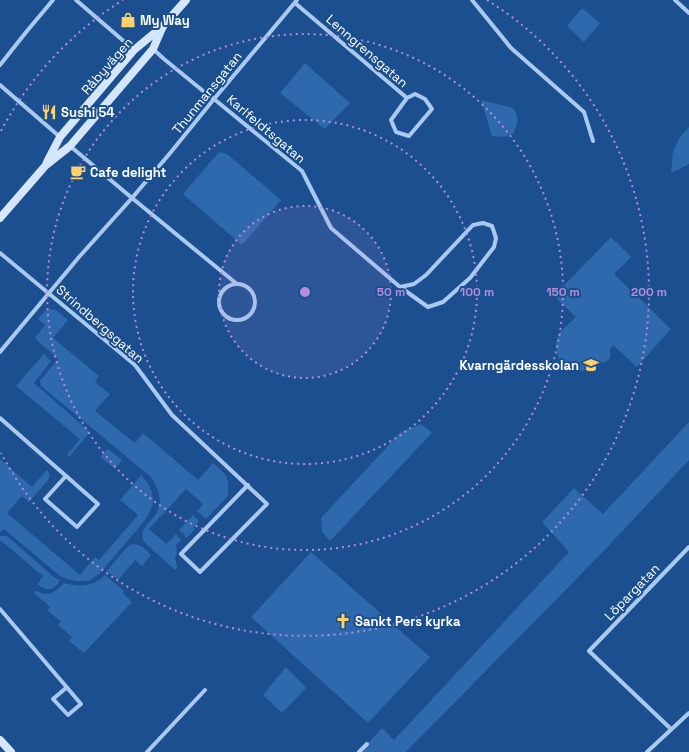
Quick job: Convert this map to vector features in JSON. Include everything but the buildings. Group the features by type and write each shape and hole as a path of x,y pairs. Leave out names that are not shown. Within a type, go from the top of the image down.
{"main road":[{"name":"Råbyvägen","path":"46,165 60,137 134,50 163,26 186,0"},
{"name":"Råbyvägen","path":"0,218 46,165 70,146 153,49 163,26"},
{"path":"0,740 11,752"}],"street":[{"path":"0,65 53,0"},
{"path":"76,0 134,50"},
{"path":"472,0 511,48 584,112 593,142"},
{"path":"675,0 689,13"},
{"name":"Lenngrensgatan","path":"296,1 407,98"},
{"name":"Thunmansgatan","path":"0,352 79,257 171,152 296,1"},
{"name":"Karlfeldtsgatan","path":"153,49 302,171 330,228 400,287 428,307 444,302 470,278 494,248 496,238 492,226 483,223 473,225 426,274 414,284 400,287"},
{"path":"0,85 60,137"},
{"name":"Lenngrensgatan","path":"415,94 425,99 432,109 409,136 396,132 391,120 407,98 415,94"},
{"path":"70,146 237,284 246,286 251,290 256,301 255,307 248,317 236,320 230,319 226,316 222,311 219,300 224,290 229,286 237,284"},
{"name":"Strindbergsgatan","path":"0,253 135,365 172,415 248,485 267,504 200,572 181,554 248,485"},
{"path":"0,418 98,504 77,527 45,499 66,476"},
{"name":"Löpargatan","path":"671,729 589,651 689,547"},
{"path":"0,610 81,704 68,715 53,698 66,688"},
{"path":"147,752 205,690"},
{"path":"647,752 689,713"},
{"path":"359,752 367,744"}],"shaded area":[{"path":"582,8 600,23 584,42 567,26"},
{"path":"305,63 350,103 325,129 280,93"},
{"path":"481,100 513,108 517,114 518,121 513,134 503,137 492,136"},
{"path":"689,127 689,164 671,173 673,151 680,137"},
{"path":"219,152 227,154 281,200 242,245 183,194"},
{"path":"611,237 631,257 614,274 671,329 637,367 613,345 610,349 610,358 606,362 582,371 553,366 559,360 556,345 558,335 576,317 554,296"},
{"path":"49,309 56,310 68,320 53,338 99,376 95,382 110,394 95,411 135,443 143,433 198,480 213,463 225,474 228,480 228,496 206,519 197,511 203,504 186,489 149,529 166,544 176,534 181,540 176,545 177,553 175,557 177,568 175,570 146,544 143,539 143,531 157,512 160,503 158,490 151,477 41,386 40,381 58,359 35,338 45,325 38,319 45,311"},
{"path":"44,354 51,361 34,383 90,432 69,457 67,455 80,439 16,386"},
{"path":"689,422 689,460 597,558 406,752 360,752 382,728 394,740 569,552 542,522 574,488 603,514"},
{"path":"421,424 432,433 330,541 322,532 321,518 401,432"},
{"path":"108,449 122,460 115,469 100,457"},
{"path":"0,459 32,487 47,470 48,471 48,480 29,502 22,496 7,513 80,575 95,557 99,560 138,515 120,500 141,475 147,482 152,492 152,507 142,524 100,573 89,581 75,581 62,577 4,529 0,533"},
{"path":"193,515 199,521 194,527 195,529 187,538 179,530"},
{"path":"0,536 7,536 55,578 60,580 56,586 50,589 44,589 41,587 38,584 43,576 0,540"},
{"path":"134,544 142,547 151,555 142,566 135,560 118,580 107,571 126,548"},
{"path":"311,552 430,657 368,723 251,617"},
{"path":"105,575 124,591 123,593 132,602 84,653 69,641 72,637 58,625 61,622 47,610 50,607 33,592 37,591 49,594 64,583 86,585 98,581"},
{"path":"286,667 306,688 282,713 263,695"}],"place":[{"name":"My Way","path":"128,20"},
{"name":"Sushi 54","path":"49,112"},
{"name":"Cafe delight","path":"78,172"},
{"name":"Kvarngärdesskolan","path":"591,365"},
{"name":"Sankt Pers kyrka","path":"343,621"}]}
